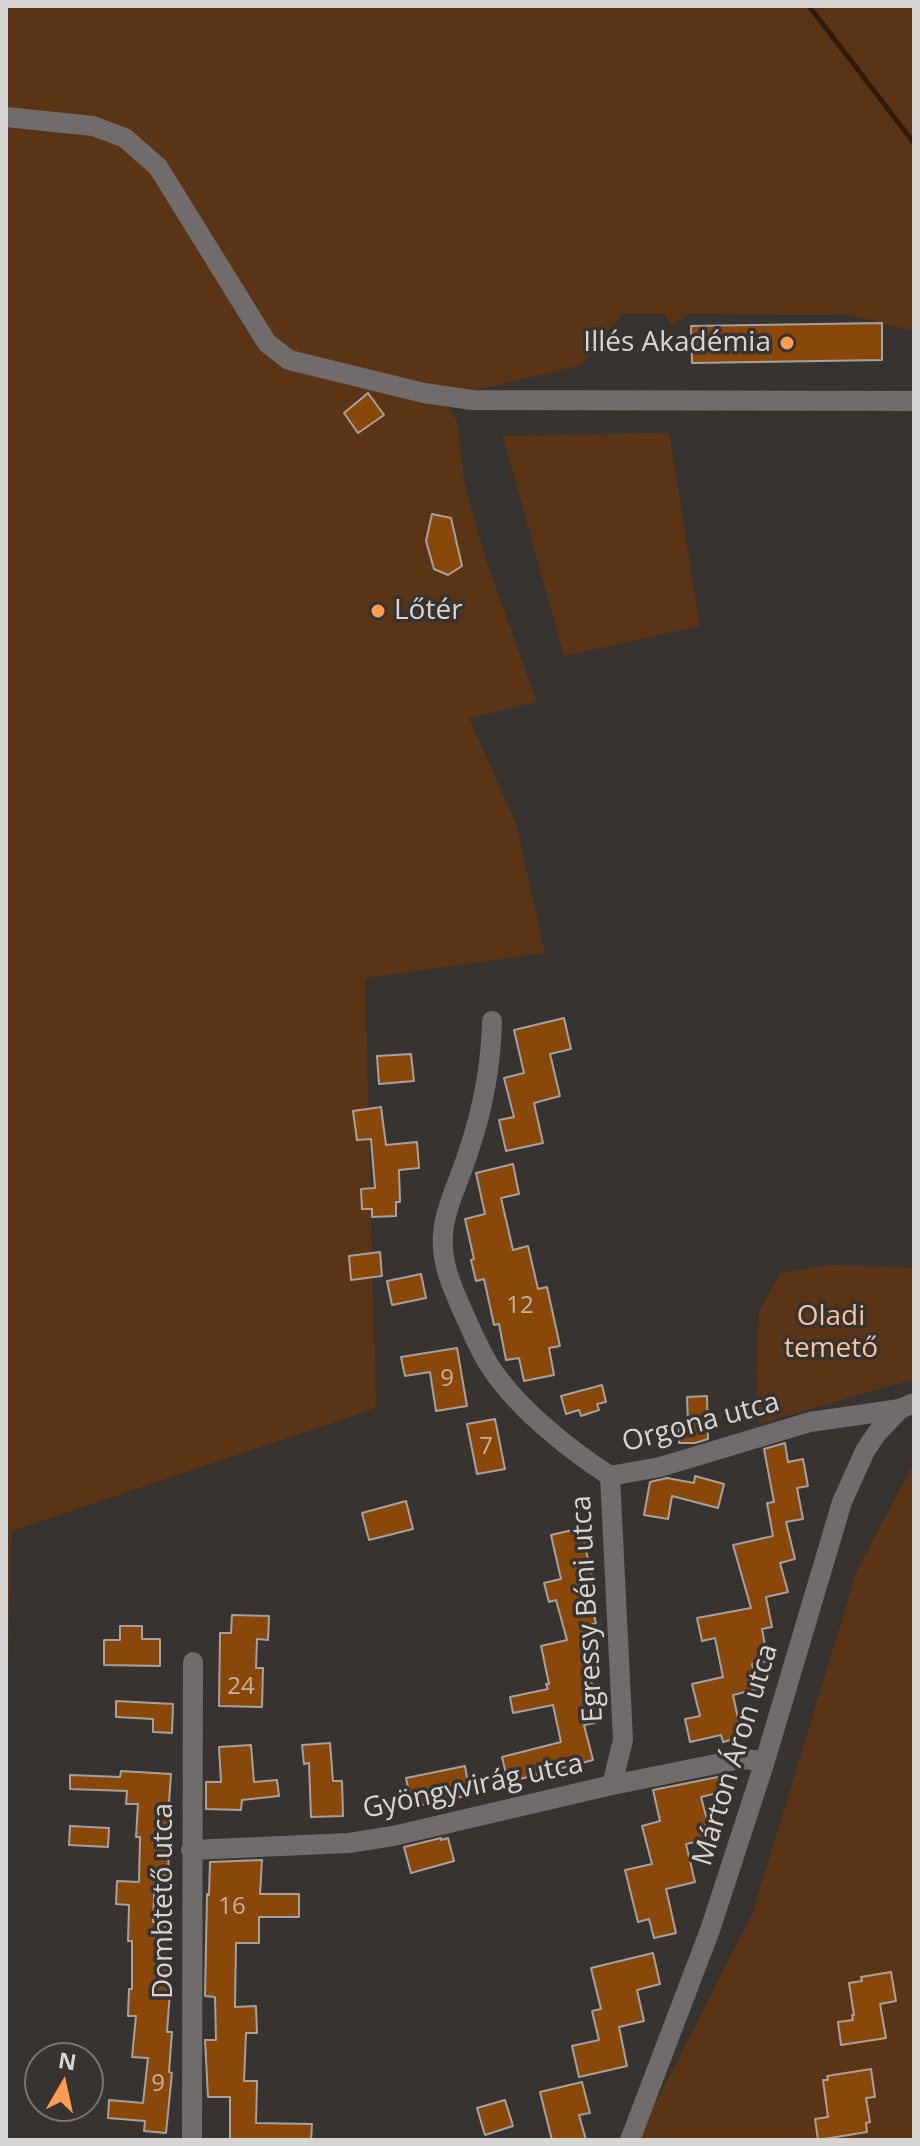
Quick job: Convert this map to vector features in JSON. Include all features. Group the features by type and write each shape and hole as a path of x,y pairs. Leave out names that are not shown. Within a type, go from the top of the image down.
{"street":[{"path":"6,117 93,126 125,138 158,167 267,343 289,360 424,393 472,400 735,403 914,401"},
{"name":"Orgona utca","path":"492,1021 486,1093 443,1232 444,1257 450,1282 488,1362 528,1410 576,1454 610,1476 660,1467 810,1422 907,1406"},
{"name":"Márton Áron utca","path":"630,2140 710,1930 765,1761 842,1502 865,1451 877,1433 907,1406"},
{"name":"Egressy Béni utca","path":"610,1476 623,1740 612,1785"},
{"name":"Dombtető utca","path":"192,2140 193,1662"},
{"name":"Gyöngyvirág utca","path":"191,1850 349,1843 741,1759 765,1761"}],"green space":[{"path":"6,6 914,6 914,331 850,315 689,314 672,325 664,314 622,314 581,365 442,398 457,421 464,481 486,560 537,702 469,718 516,824 545,953 365,978 376,1408 12,1531 6,1726"},
{"path":"669,433 700,626 564,656 503,436"},
{"name":"Oladi temető","path":"828,1265 914,1268 914,1379 759,1424 756,1372 759,1312 780,1273"},
{"path":"914,1463 914,2140 637,2140 753,1912 857,1570"}],"building":[{"name":"Illés Akadémia","path":"882,323 882,360 692,363 691,326"},
{"path":"368,393 384,415 358,433 344,413"},
{"path":"432,514 451,518 462,566 448,575 434,569 426,541"},
{"path":"564,1018 571,1049 550,1054 560,1096 534,1103 543,1143 506,1151 499,1120 514,1117 504,1078 524,1073 514,1030"},
{"path":"411,1054 414,1081 379,1084 377,1056"},
{"path":"381,1107 386,1145 417,1142 419,1168 399,1170 400,1202 396,1202 396,1216 372,1217 372,1209 362,1209 361,1189 375,1188 371,1139 357,1140 353,1111"},
{"path":"513,1164 519,1194 501,1198 513,1250 528,1246 538,1289 547,1287 560,1346 549,1348 554,1375 524,1381 519,1358 506,1360 499,1324 494,1325 484,1279 476,1281 465,1219 485,1214 476,1173"},
{"path":"380,1252 382,1276 351,1280 349,1256"},
{"path":"421,1274 426,1298 392,1305 387,1281"},
{"path":"457,1348 467,1406 436,1411 430,1372 405,1376 401,1357"},
{"path":"602,1385 606,1402 597,1404 599,1410 581,1416 579,1410 566,1414 561,1396"},
{"path":"707,1396 708,1439 679,1443 679,1424 688,1424 687,1397"},
{"path":"495,1419 505,1469 477,1474 467,1424"},
{"path":"785,1443 788,1462 803,1459 808,1486 797,1488 803,1519 786,1522 795,1559 780,1563 788,1592 766,1597 772,1627 762,1629 768,1661 752,1664 758,1689 733,1695 742,1737 723,1742 721,1735 690,1742 685,1719 700,1716 692,1684 723,1677 715,1638 702,1641 697,1618 751,1608 733,1545 773,1536 767,1503 774,1502 764,1449"},
{"path":"695,1476 724,1484 718,1508 672,1496 668,1519 644,1515 650,1482 667,1478 694,1483"},
{"path":"406,1501 413,1529 369,1540 362,1513"},
{"path":"581,1528 595,1590 588,1592 596,1623 587,1626 595,1662 586,1664 595,1694 589,1695 595,1723 584,1725 593,1760 508,1782 502,1757 561,1742 553,1705 513,1713 510,1697 548,1689 541,1646 567,1640 556,1600 549,1602 544,1583 561,1579 551,1535"},
{"path":"232,1615 269,1616 268,1640 257,1639 256,1668 263,1668 262,1707 219,1706 220,1633 231,1633"},
{"path":"120,1626 142,1626 142,1639 160,1639 160,1666 104,1665 104,1640 120,1640"},
{"path":"116,1701 173,1704 172,1733 153,1732 153,1719 116,1717"},
{"path":"330,1743 333,1781 342,1781 343,1816 311,1817 309,1763 304,1764 302,1745"},
{"path":"251,1745 254,1782 277,1780 279,1796 242,1800 241,1810 206,1809 206,1782 221,1782 219,1747"},
{"path":"465,1766 470,1795 412,1807 406,1778"},
{"path":"121,1771 171,1774 166,1846 169,1846 168,1876 155,1875 153,1922 165,1923 164,1957 167,1957 167,1991 170,1991 167,2032 172,2032 169,2072 172,2073 166,2133 144,2131 145,2121 108,2118 109,2100 143,2103 148,2058 132,2057 136,2016 128,2016 129,1989 132,1989 129,1905 116,1904 117,1881 139,1882 140,1837 136,1837 138,1804 126,1804 127,1791 70,1789 70,1775 120,1777"},
{"path":"718,1777 722,1792 701,1797 712,1838 686,1844 695,1882 666,1889 676,1933 654,1938 649,1919 638,1922 625,1870 652,1864 642,1826 660,1821 653,1790"},
{"path":"70,1826 109,1828 108,1847 69,1845"},
{"path":"448,1838 454,1861 411,1873 404,1847"},
{"path":"262,1860 260,1894 299,1894 299,1917 259,1917 259,1943 236,1943 235,2007 256,2006 257,2033 246,2033 244,2081 257,2081 256,2123 312,2124 311,2140 230,2140 230,2097 208,2097 205,2040 216,2040 215,1997 205,1996 210,1862"},
{"path":"653,1953 660,1984 637,1990 644,2021 619,2027 627,2066 579,2077 572,2046 599,2040 592,2011 601,2009 591,1968"},
{"path":"891,1972 896,2001 880,2004 886,2038 841,2045 838,2022 853,2020 854,2015 849,1983 862,1981 861,1977"},
{"path":"871,2069 875,2097 866,2098 870,2122 866,2123 867,2132 818,2140 815,2119 828,2117 823,2080 828,2080 827,2076"},
{"path":"582,2082 590,2113 579,2115 586,2140 552,2140 540,2092"},
{"path":"505,2100 513,2126 485,2135 477,2108"}],"waterway":[{"path":"809,6 914,143"}],"place":[{"name":"Illés Akadémia","path":"787,343"},
{"name":"Lőtér","path":"378,611"}]}
